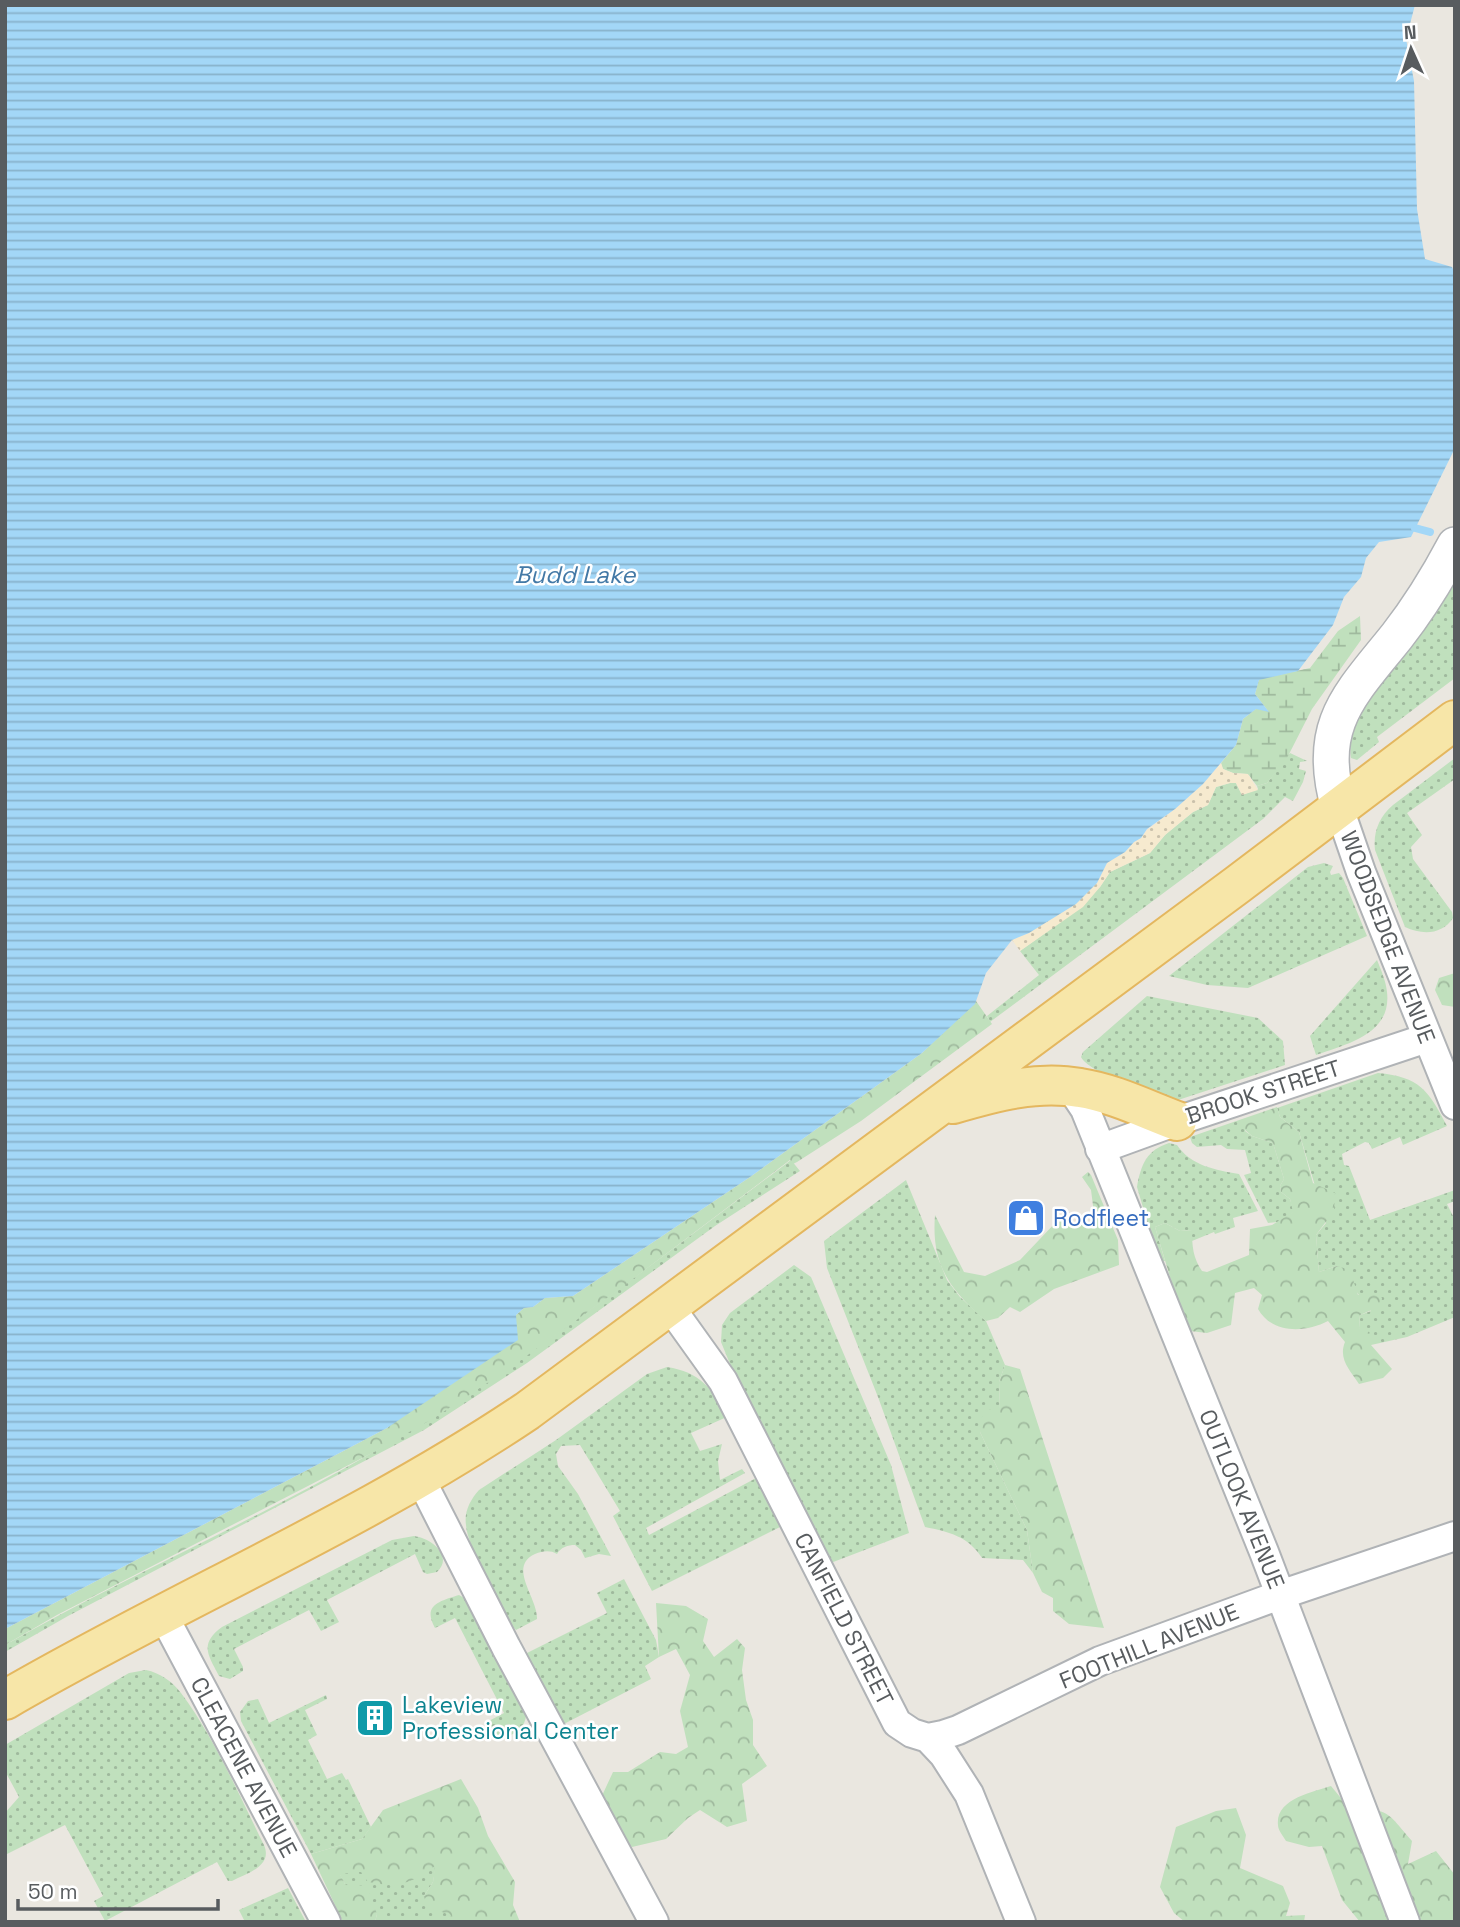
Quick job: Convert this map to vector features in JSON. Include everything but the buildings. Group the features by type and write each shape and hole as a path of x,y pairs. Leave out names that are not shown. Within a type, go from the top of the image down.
{"main road":[{"path":"5,1700 162,1613 420,1478 527,1411 1455,720"},
{"path":"934,1110 987,1094 1034,1086 1062,1086 1098,1092 1177,1121"}],"street":[{"path":"1339,808 1334,791 1331,760 1332,738 1337,721 1354,688 1417,610 1455,545"},
{"name":"WOODSEDGE AVENUE","path":"1339,808 1357,862 1455,1105"},
{"name":"BROOK STREET","path":"1100,1149 1427,1038"},
{"name":"OUTLOOK AVENUE","path":"1062,1086 1080,1100 1161,1293 1405,1922"},
{"name":"CANFIELD STREET","path":"670,1307 723,1381 897,1723 912,1733 928,1738 944,1755 969,1794 1021,1922"},
{"path":"420,1478 513,1660 654,1922"},
{"name":"FOOTHILL AVENUE","path":"928,1738 958,1730 1100,1661 1280,1595 1455,1536"},
{"name":"CLEACENE AVENUE","path":"162,1613 326,1922"}],"green space":[{"path":"1455,578 1455,678 1377,737 1379,742 1357,760 1351,758 1351,741 1363,709 1423,631"},
{"path":"1360,616 1361,640 1312,709 1286,760 1267,783 1257,786 1248,774 1223,769 1221,763 1236,745 1243,719 1257,708 1268,711 1255,694 1259,679 1310,668 1338,631"},
{"path":"1290,753 1307,761 1300,762 1299,769 1306,771 1293,801 1285,797 1263,819 990,1022 987,1016 1039,975 1020,951 1067,917 1100,887 1110,872 1150,853 1165,835 1193,812 1208,805 1216,787 1236,783 1242,795 1258,789 1257,786 1267,783"},
{"path":"1455,758 1455,779 1407,813 1422,835 1411,847 1413,859 1452,912 1453,918 1443,928 1431,932 1418,931 1405,927 1375,850 1376,831 1393,805"},
{"path":"1324,863 1333,866 1331,875 1339,873 1343,878 1367,936 1248,988 1207,985 1169,976 1308,867"},
{"path":"1377,960 1387,992 1387,1006 1382,1018 1365,1035 1316,1055 1310,1036"},
{"path":"1455,973 1455,1007 1442,1005 1435,990 1439,978"},
{"path":"1147,996 1258,1018 1283,1041 1285,1065 1172,1102 1122,1083 1086,1063 1081,1057 1083,1052"},
{"path":"976,1001 992,1024 861,1121 797,1162 793,1164 790,1160 507,1370 434,1418 374,1452 57,1615 5,1645 5,1629 387,1428 524,1308 533,1307 545,1298 573,1296 750,1177 922,1053"},
{"path":"1378,1073 1404,1078 1421,1088 1428,1094 1447,1126 1403,1145 1400,1137 1372,1149 1369,1143 1365,1142 1342,1154 1344,1165 1349,1166 1370,1220 1455,1190 1455,1201 1447,1204 1455,1220 1455,1317 1407,1337 1371,1345 1359,1328 1360,1315 1371,1311 1337,1266 1319,1272 1316,1235 1326,1223 1299,1132 1280,1117 1277,1108"},
{"path":"1277,1107 1280,1117 1299,1132 1313,1183 1335,1193 1334,1211 1316,1235 1319,1272 1337,1266 1350,1270 1358,1295 1373,1292 1382,1298 1381,1306 1360,1315 1359,1328 1374,1334 1371,1345 1392,1369 1383,1378 1359,1384 1344,1359 1345,1342 1328,1321 1309,1328 1280,1327 1264,1317 1258,1309 1262,1295 1254,1288 1235,1293 1231,1325 1207,1333 1190,1331 1179,1307 1155,1227 1165,1223 1180,1231 1192,1230 1195,1257 1202,1271 1207,1272 1249,1255 1250,1229 1272,1225 1293,1212 1290,1199 1281,1192 1280,1186 1284,1179 1273,1143 1252,1136 1245,1130 1245,1118"},
{"path":"1245,1118 1245,1131 1273,1143 1284,1179 1280,1186 1281,1192 1290,1199 1294,1212 1278,1222 1268,1223 1244,1175 1251,1173 1245,1150 1227,1149 1221,1145 1197,1147 1190,1137"},
{"path":"1169,1143 1177,1145 1189,1158 1205,1166 1239,1174 1258,1211 1233,1218 1235,1227 1192,1241 1192,1230 1180,1231 1165,1223 1155,1227 1165,1261 1159,1262 1137,1187 1146,1159 1155,1150"},
{"path":"791,1160 800,1171 715,1226 527,1363 424,1430 68,1616 5,1652 5,1645 97,1595 330,1477 430,1418 587,1312"},
{"path":"1088,1172 1118,1240 1119,1265 1054,1289 1020,1312 1010,1307 998,1318 986,1321 962,1298 946,1275 936,1248 935,1215 964,1272 985,1276 1020,1260 1057,1221 1068,1220 1078,1226 1095,1221 1091,1190 1082,1177"},
{"path":"906,1180 947,1280 960,1297 986,1321 1005,1365 999,1382 1000,1409 980,1432 1027,1530 1033,1573 1023,1560 982,1558 964,1540 950,1533 925,1527 827,1268 824,1241"},
{"path":"794,1265 811,1277 891,1465 909,1533 828,1564 748,1408 721,1342 722,1325 730,1313"},
{"path":"1005,1365 1020,1369 1104,1628 1069,1624 1053,1611 1053,1598 1042,1592 1033,1573 1027,1530 980,1432 983,1410 1000,1408 999,1382"},
{"path":"667,1367 688,1373 704,1383 729,1416 691,1433 700,1451 722,1444 718,1461 720,1480 742,1469 745,1473 646,1528 649,1535 760,1476 782,1526 652,1591 613,1516 620,1511 580,1445 561,1446 556,1454 558,1466 578,1494 611,1556 599,1554 585,1558 581,1550 572,1545 557,1554 544,1552 527,1560 524,1575 537,1619 516,1630 472,1547 466,1520 470,1502 479,1490 556,1440 647,1374"},
{"path":"414,1536 427,1540 442,1554 442,1566 437,1572 423,1572 415,1554 327,1600 339,1622 321,1631 309,1610 234,1649 243,1671 230,1679 219,1676 209,1656 208,1644 222,1627 392,1540"},
{"path":"624,1579 656,1640 659,1657 645,1666 651,1679 560,1726 523,1655 607,1613 597,1593"},
{"path":"459,1595 466,1599 526,1716 522,1727 508,1736 490,1736 486,1730 485,1723 504,1713 455,1618 435,1628 432,1620 432,1609 435,1605"},
{"path":"656,1603 686,1606 708,1619 703,1641 714,1657 737,1639 745,1648 742,1670 746,1700 753,1720 753,1745 767,1766 742,1784 747,1821 727,1827 700,1810 666,1839 632,1847 622,1839 600,1800 613,1772 628,1772 660,1752 676,1754 688,1747 680,1711 690,1675 676,1649 659,1657"},
{"path":"146,1670 170,1681 193,1710 226,1767 266,1852 262,1864 232,1881 228,1881 217,1862 105,1921 94,1901 103,1896 65,1825 5,1855 5,1813 19,1797 5,1771 5,1745 129,1673"},
{"path":"326,1695 327,1699 305,1710 317,1735 308,1740 327,1779 342,1773 346,1780 348,1779 371,1827 362,1839 311,1854 241,1721 240,1712 248,1701 258,1699 269,1723"},
{"path":"461,1779 478,1808 488,1836 515,1882 513,1905 520,1922 446,1922 451,1915 427,1907 424,1896 433,1882 435,1866 411,1881 389,1885 368,1882 361,1872 340,1874 345,1884 367,1886 377,1914 375,1922 343,1922 311,1854 362,1839 383,1810"},
{"path":"1331,1786 1354,1814 1381,1811 1393,1820 1412,1841 1408,1864 1436,1851 1455,1875 1455,1922 1360,1922 1342,1900 1322,1846 1309,1847 1286,1841 1278,1825 1282,1809 1297,1798"},
{"path":"1236,1808 1246,1835 1240,1868 1283,1886 1290,1903 1286,1916 1305,1915 1304,1922 1185,1922 1174,1913 1160,1887 1176,1827 1216,1811"},
{"path":"436,1865 433,1882 424,1896 452,1915 446,1922 375,1922 377,1914 345,1884 339,1873"},
{"path":"288,1888 306,1922 245,1922 239,1910"}],"sand":[{"path":"1221,763 1223,769 1248,774 1258,790 1242,795 1236,783 1216,787 1208,805 1193,812 1165,835 1150,853 1110,872 1083,907 1020,951 1012,940 1029,933 1097,883 1107,863 1125,852 1147,830 1175,809 1203,784"}],"water":[{"name":"Budd Lake","path":"5,5 1415,5 1406,39 1414,81 1417,209 1425,259 1452,267 1455,274 1455,448 1411,537 1379,542 1366,558 1361,577 1344,597 1333,625 1298,671 1259,680 1255,694 1269,712 1256,709 1243,719 1236,745 1203,784 1147,829 1125,852 1107,863 1097,883 1076,904 1029,933 1012,940 986,973 975,1004 922,1053 750,1177 573,1296 545,1298 533,1307 524,1308 516,1315 518,1340 387,1428 5,1629"}],"waterway":[{"path":"1415,528 1430,532"}],"place":[{"name":"Rodfleet","path":"1026,1218"},
{"name":"Lakeview Professional Center","path":"375,1718"}]}
